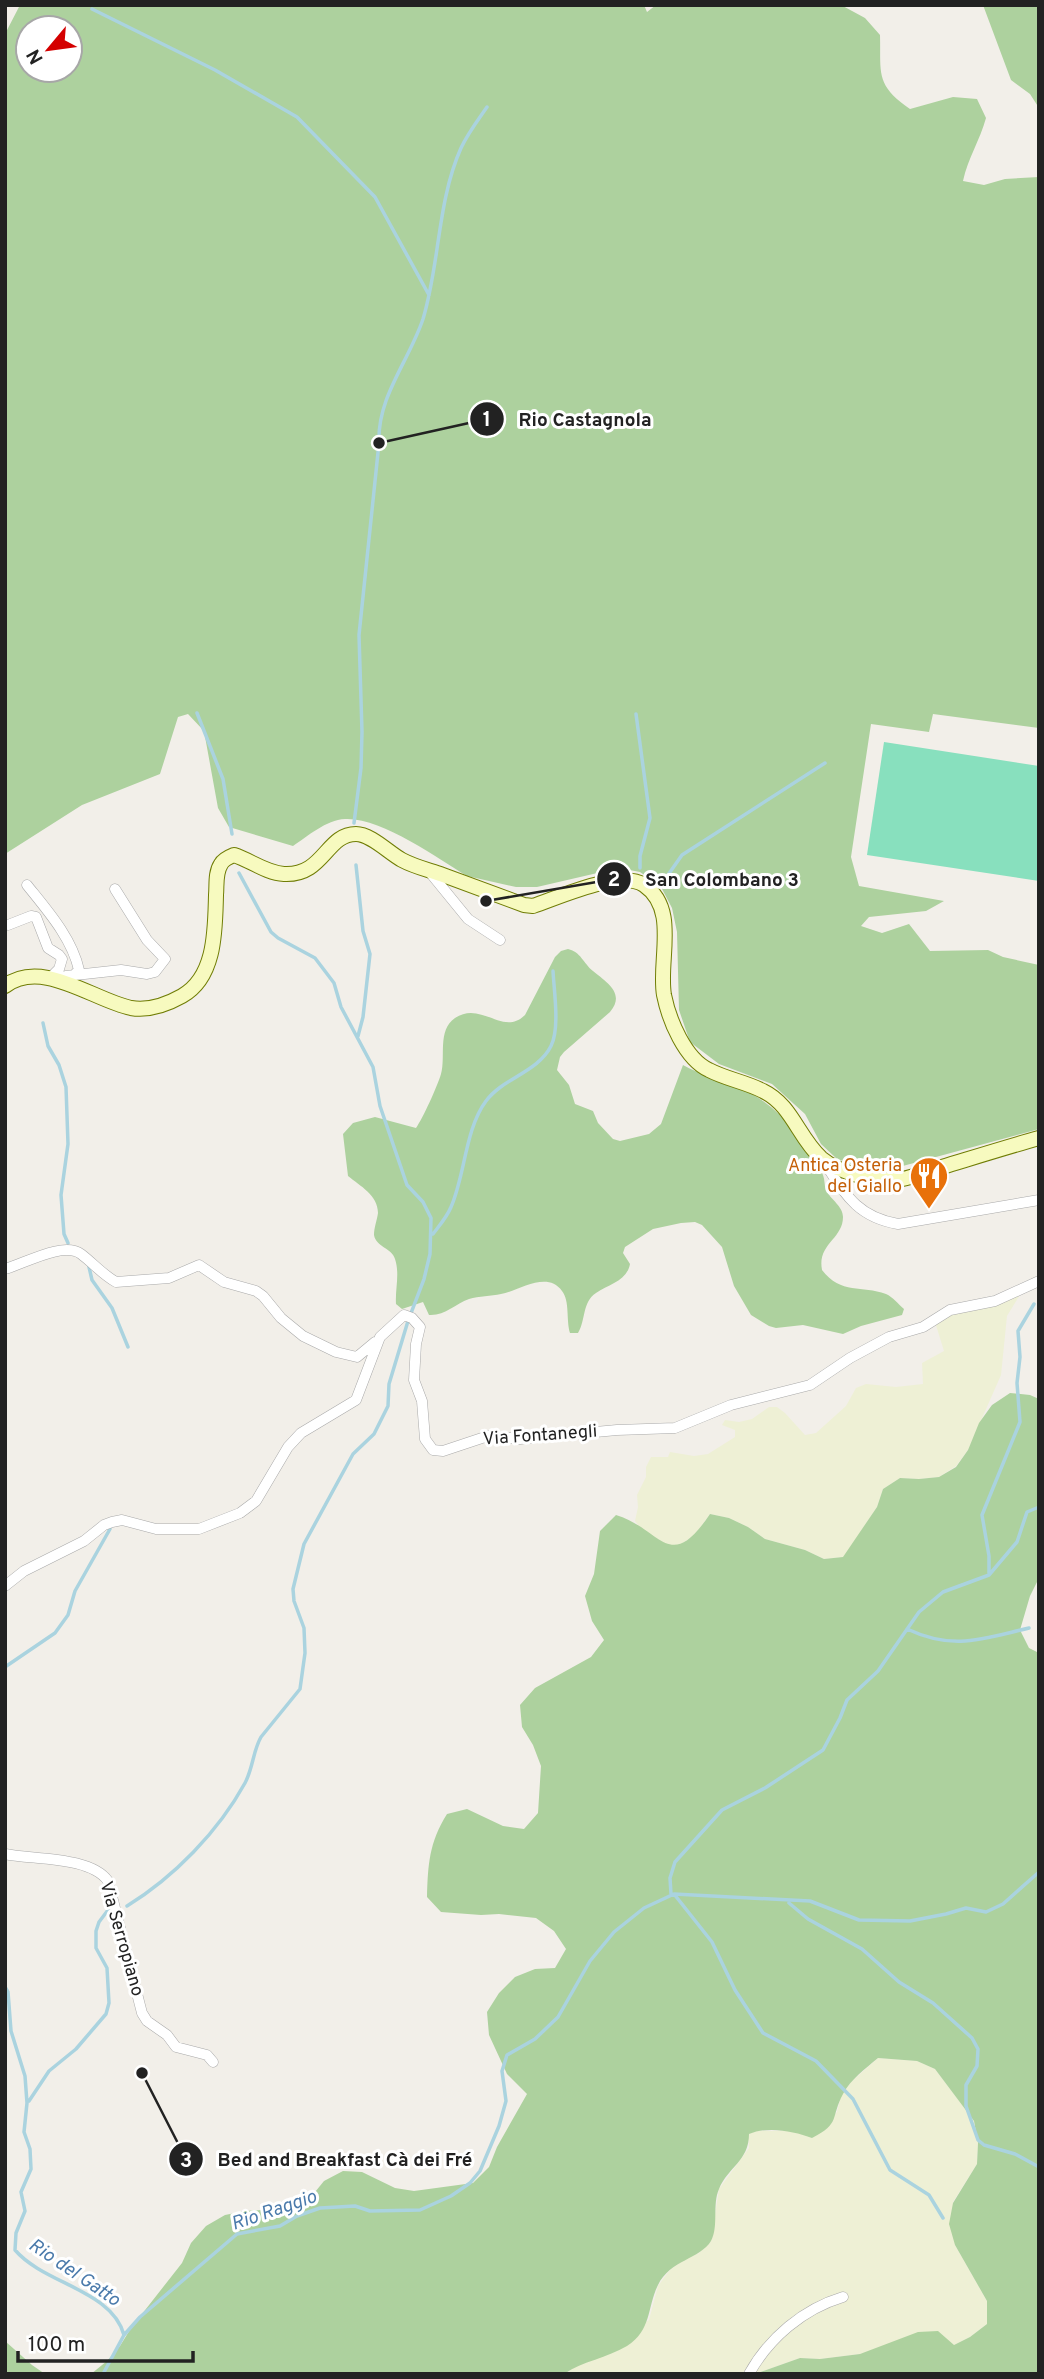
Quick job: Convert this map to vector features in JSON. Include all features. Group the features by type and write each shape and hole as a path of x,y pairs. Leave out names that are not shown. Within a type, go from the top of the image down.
{"street":[{"path":"5,986 25,976 54,979 131,1007 156,1008 184,995 201,978 210,956 215,925 217,873 222,862 234,855 283,874 304,872 315,866 336,842 347,835 360,834 403,861 524,905 533,906 612,880 626,879 643,884 657,897 664,917 664,995 679,1037 692,1058 706,1069 764,1091 783,1104 838,1184 867,1215 898,1224 1039,1200"},
{"path":"428,870 468,919 500,940"},
{"path":"27,885 69,944 79,970 74,975"},
{"path":"54,979 121,970 147,974 155,972 165,959 147,940 115,889"},
{"path":"8,925 31,916 36,917 48,948 62,959 54,979"},
{"path":"822,1158 854,1174 902,1179 1039,1138"},
{"path":"5,1269 43,1254 66,1251 78,1251 116,1282 169,1278 199,1265 224,1282 256,1291 295,1330 335,1352 357,1357 380,1337"},
{"name":"Via Fontanegli","path":"5,1586 24,1571 83,1541 112,1522 122,1520 156,1529 199,1529 240,1513 256,1501 288,1447 301,1433 356,1400 370,1357 380,1337 404,1315 418,1322 421,1328 416,1344 414,1380 422,1401 425,1439 433,1450 443,1451 488,1436 520,1439 617,1430 675,1428 731,1405 810,1385 850,1358 889,1337 923,1327 950,1310 995,1301 1039,1281"},
{"name":"Via Serropiano","path":"5,1854 72,1863 103,1874 108,1881 142,2013 167,2035 176,2047 206,2055 213,2062"},
{"path":"749,2374 760,2353 773,2338 820,2307 843,2297"}],"green space":[{"path":"20,5 644,5 647,12 656,5 841,5 865,18 880,35 881,69 885,85 910,109 953,97 977,99 986,118 963,181 984,185 1005,179 1039,177 1039,728 933,714 929,732 871,724 851,857 859,886 944,901 926,911 869,917 861,926 882,933 909,924 930,951 988,950 1003,957 1039,965 1039,1129 888,1170 857,1166 837,1159 821,1144 805,1114 772,1084 719,1064 690,1042 679,1010 677,932 672,908 661,887 640,872 619,868 537,887 516,887 467,876 392,831 359,820 331,822 293,846 229,827 218,808 204,731 188,714 178,717 160,774 82,805 5,854 5,34 14,17 14,84 84,84 84,14 15,14"},
{"path":"983,5 1039,5 1039,108 1030,94 1011,80"},
{"path":"884,742 1039,766 1039,881 867,855"},
{"path":"568,949 582,958 612,988 616,999 610,1012 560,1057 557,1070 569,1085 575,1104 593,1111 598,1123 613,1139 620,1141 649,1134 661,1124 683,1065 749,1092 775,1110 797,1133 823,1175 826,1190 842,1213 842,1225 823,1254 822,1270 829,1278 844,1286 889,1295 904,1309 902,1315 843,1334 803,1325 776,1328 769,1326 751,1315 734,1286 722,1247 702,1225 695,1222 653,1229 625,1247 623,1253 630,1264 628,1270 588,1301 578,1333 570,1333 564,1295 556,1285 549,1282 469,1299 435,1315 429,1315 423,1302 402,1309 396,1304 395,1259 391,1252 375,1239 378,1213 375,1201 368,1191 348,1176 343,1134 353,1123 375,1117 416,1128 441,1074 444,1037 449,1023 465,1014 474,1013 500,1021 517,1021 525,1015 555,957"},
{"path":"1021,1293 1007,1316 1001,1375 968,1450 956,1466 939,1477 900,1478 883,1489 877,1507 844,1557 824,1559 805,1550 765,1539 729,1518 710,1514 695,1535 678,1546 659,1540 641,1529 635,1521 637,1495 646,1477 646,1467 651,1457 668,1457 670,1452 694,1456 708,1454 735,1437 735,1430 722,1425 725,1420 739,1422 752,1419 769,1407 777,1407 785,1413 805,1435 816,1433 846,1406 856,1388 866,1384 896,1387 923,1384 922,1363 944,1351 935,1322 961,1309 996,1306"},
{"path":"1010,1393 1039,1399 1039,1578 1030,1596 1020,1630 1029,1648 1039,1653 1039,2374 755,2374 800,2358 820,2359 860,2354 918,2332 938,2331 954,2345 987,2324 987,2301 955,2245 949,2224 953,2203 977,2164 978,2143 974,2121 935,2069 917,2061 878,2058 850,2084 839,2102 834,2119 821,2133 812,2138 781,2130 764,2130 749,2134 746,2151 719,2189 715,2229 711,2241 700,2252 677,2265 663,2277 641,2333 627,2346 564,2374 91,2374 120,2346 182,2263 191,2243 206,2226 225,2215 293,2208 311,2197 324,2181 343,2171 362,2172 395,2188 414,2191 473,2183 489,2167 497,2147 527,2094 507,2074 489,2035 487,2012 499,1993 515,1977 535,1969 555,1968 566,1949 554,1931 536,1918 441,1912 427,1897 431,1854 436,1835 447,1814 467,1809 503,1826 524,1829 538,1813 541,1766 522,1727 520,1705 535,1688 591,1657 604,1640 592,1621 585,1596 594,1574 600,1531 616,1515 632,1521 665,1543 674,1545 684,1542 696,1532 710,1514 729,1518 765,1539 805,1550 824,1559 843,1557 877,1507 883,1489 900,1478 939,1477 956,1467 968,1450 979,1423 992,1405"},
{"path":"878,2058 917,2061 935,2069 974,2121 978,2143 977,2164 953,2202 955,2245 987,2301 987,2324 954,2345 879,2349 820,2359 800,2358 755,2374 564,2374 649,2320 658,2286 669,2271 683,2260 699,2253 711,2241 719,2189 749,2148 748,2134 756,2131 794,2131 812,2138 837,2112 841,2096 851,2082"},
{"path":"5,2341 32,2365 45,2374 5,2374"}],"waterway":[{"path":"92,9 215,70 297,117 375,197 429,295"},
{"path":"354,823 361,768 362,732 359,635 380,426 388,395 417,334 429,298 443,211 453,169 464,142 487,107"},
{"path":"197,713 223,779 232,834"},
{"path":"636,714 650,818 640,856 640,868"},
{"path":"663,882 682,855 825,763"},
{"path":"356,865 363,931 370,954 363,1017 358,1036"},
{"path":"239,873 271,932 315,958 334,983 341,1007 373,1067 380,1106 407,1185 423,1202 431,1218 430,1254 411,1313"},
{"path":"433,1234 445,1218 456,1195 469,1139 479,1112 493,1093 538,1062 551,1046 556,1020 553,971"},
{"path":"43,1023 48,1046 59,1065 66,1087 68,1144 61,1195 64,1234 68,1243"},
{"path":"89,1267 92,1280 112,1308 128,1347"},
{"path":"989,1573 982,1515 1020,1422 1017,1383 1020,1357 1018,1331 1034,1304"},
{"path":"127,1906 178,1867 222,1819 245,1783 261,1737 300,1689 305,1653 304,1628 294,1601 293,1589 304,1544 353,1454 374,1434 388,1406 389,1384 408,1321"},
{"path":"671,1894 670,1878 675,1862 722,1810 765,1788 823,1750 847,1700 878,1671 919,1612 943,1592 989,1575 1017,1542 1027,1512 1039,1507"},
{"path":"5,1667 55,1633 68,1615 75,1591 110,1529"},
{"path":"907,1629 939,1640 968,1641 1029,1628"},
{"name":"Rio Raggio","path":"103,2374 124,2335 140,2317 237,2234 280,2226 297,2216 320,2208 355,2206 370,2211 420,2210 451,2196 470,2183 480,2171 499,2126 506,2101 502,2071 507,2055 535,2039 558,2017 590,1961 614,1932 644,1908 674,1894 810,1901 859,1920 910,1921 966,1908 986,1912 1003,1904 1039,1872"},
{"path":"674,1894 712,1942 735,1990 763,2033 816,2061 853,2099 890,2170 929,2195 943,2218"},
{"path":"789,1903 808,1919 862,1949 899,1982 933,2003 972,2038 978,2049 977,2066 966,2085 966,2106 978,2140 984,2145 1015,2154 1039,2167"},
{"path":"29,2101 49,2071 76,2049 106,2014 109,2003 107,1968 96,1948 96,1931 108,1910"},
{"name":"Rio del Gatto","path":"5,1987 8,1992 11,2031 25,2076 27,2103 24,2132 30,2149 31,2169 21,2192 25,2211 16,2233 15,2250 28,2262 92,2297 117,2320 124,2335"}],"place":[{"name":"Rio Castagnola","path":"379,443"},
{"name":"San Colombano 3","path":"486,901"},
{"name":"Antica Osteria del Giallo","path":"929,1210"},
{"name":"Bed and Breakfast Cà dei Fré","path":"142,2073"}]}
